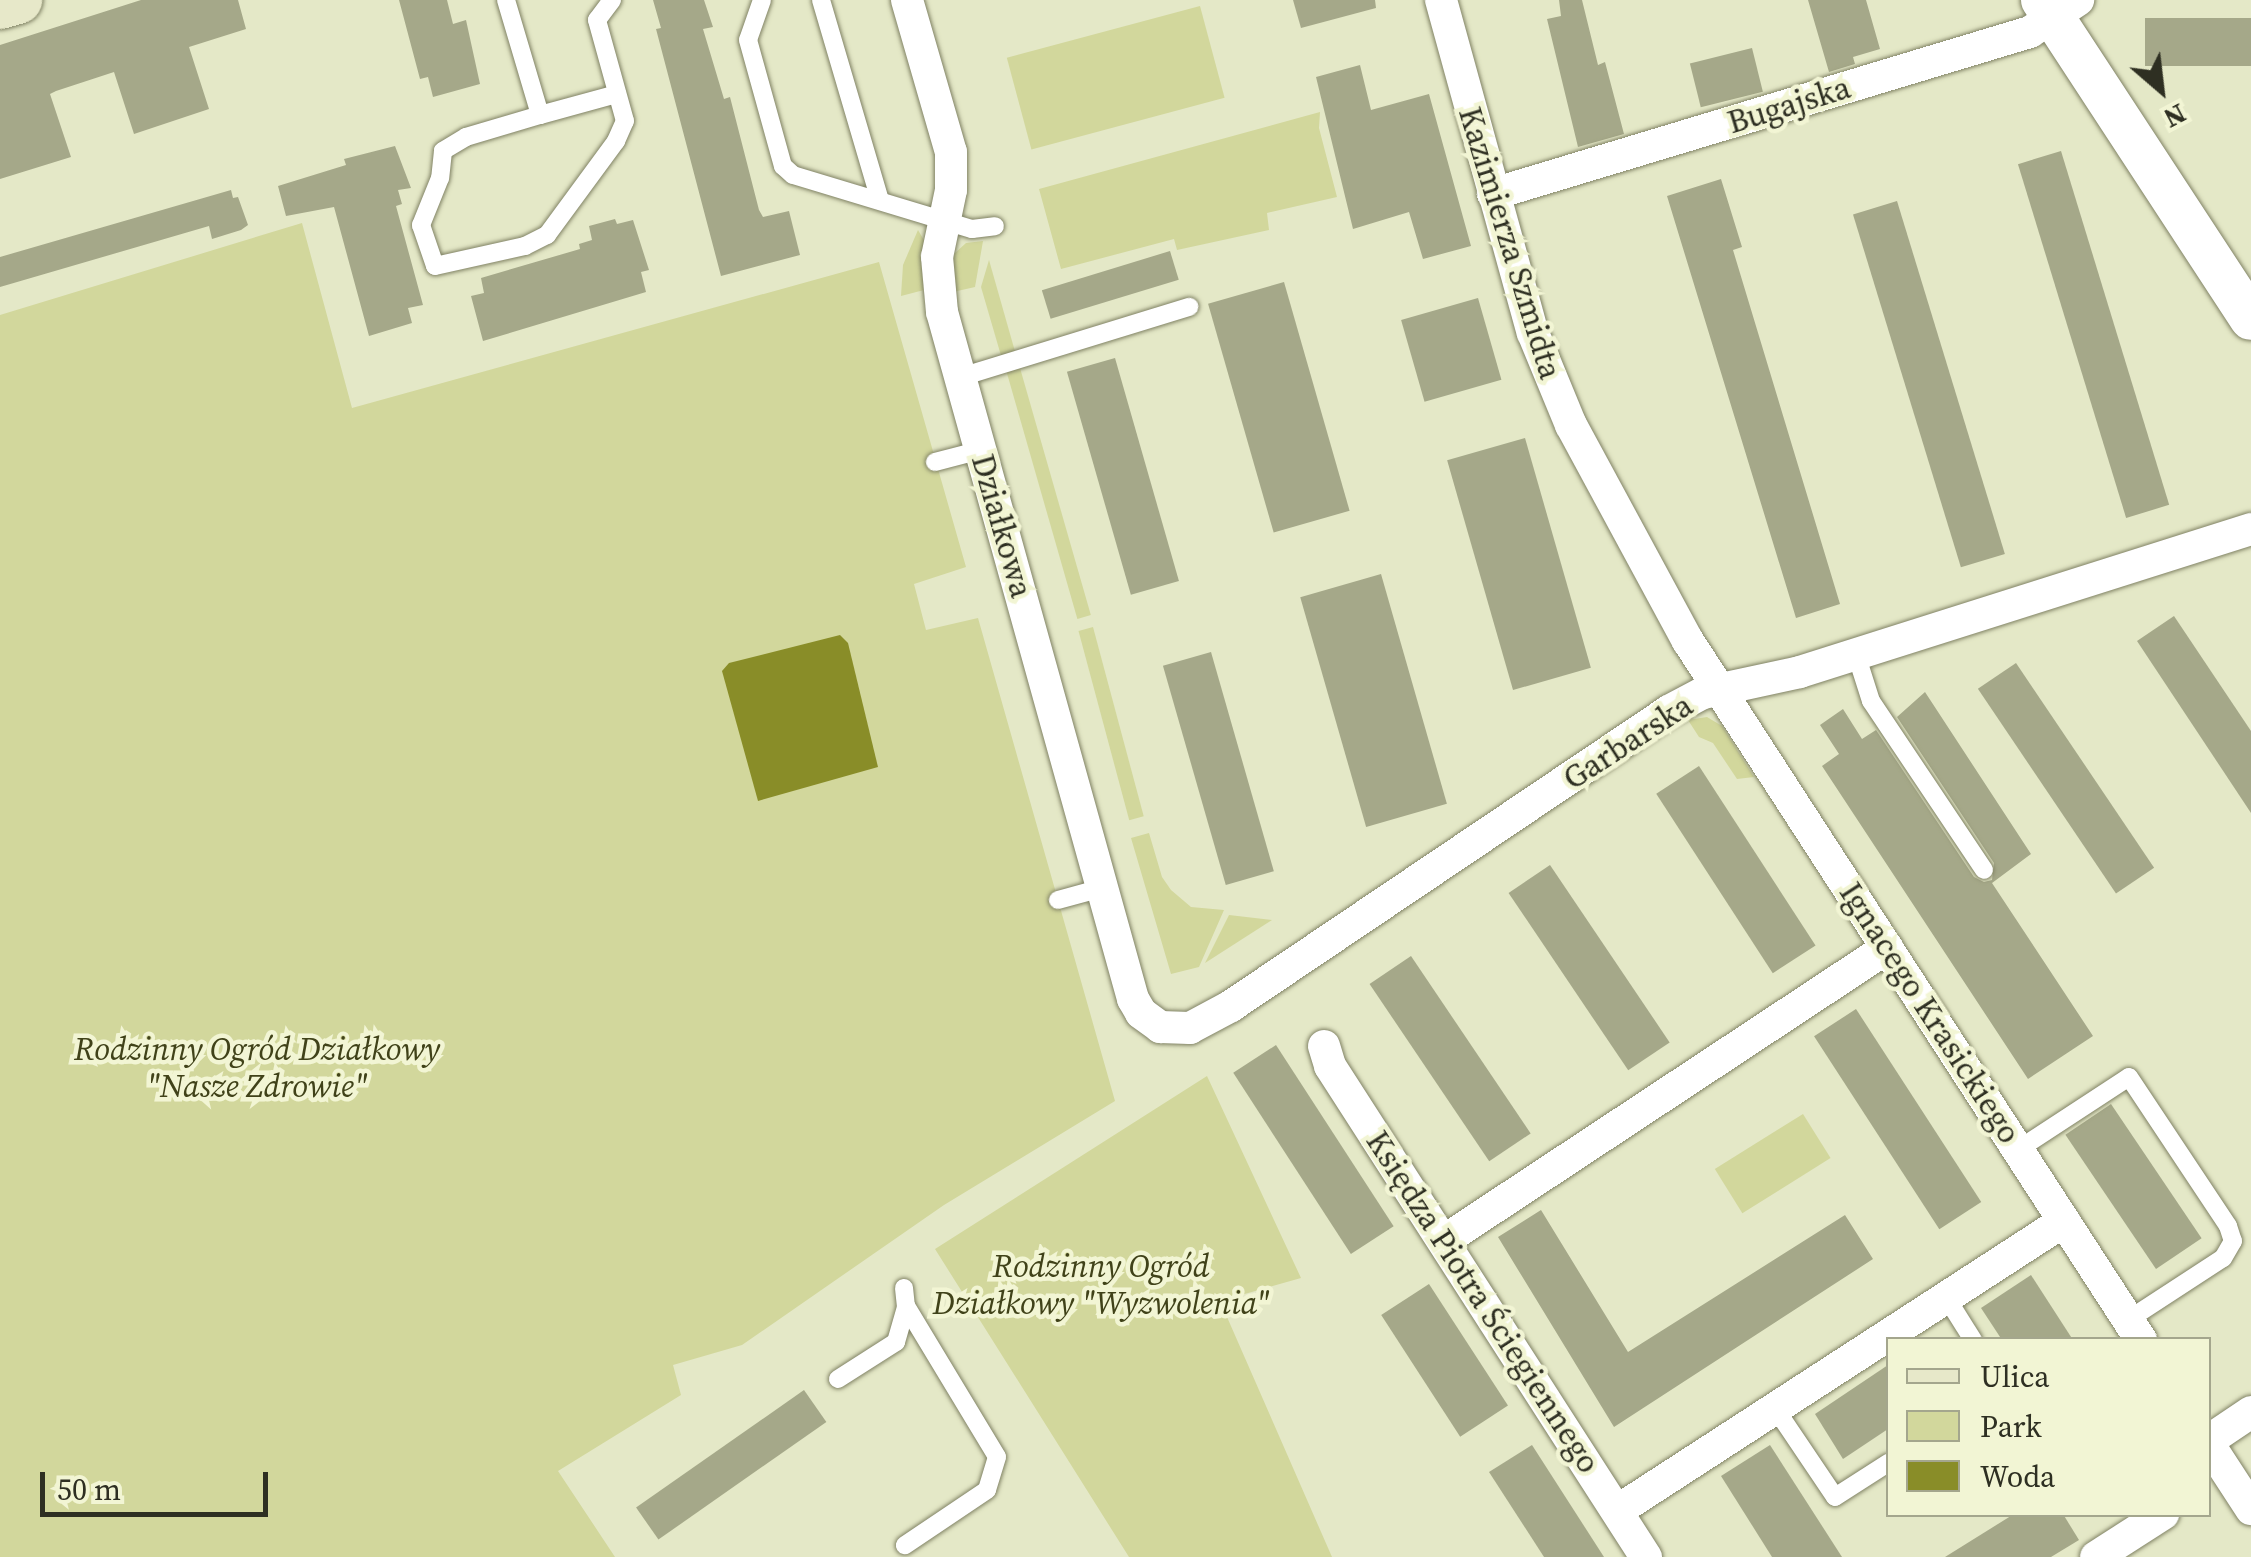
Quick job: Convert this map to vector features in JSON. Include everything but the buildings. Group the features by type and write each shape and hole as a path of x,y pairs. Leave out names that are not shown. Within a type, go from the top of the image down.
{"main road":[{"path":"0,5 18,0"}],"street":[{"name":"Działkowa","path":"908,0 951,152 951,190 937,281 961,377 1135,1003 1151,1023 1172,1030"},
{"name":"Kazimierza Szmidta","path":"1441,0 1492,194 1554,392 1688,641 1718,688"},
{"name":"Bugajska","path":"1492,194 2022,35 2057,5"},
{"path":"2057,5 2251,319"},
{"name":"Garbarska","path":"1172,1030 1190,1028 1230,1006 1669,711 1718,688 1800,672 2251,529"},
{"name":"Ignacego Krasickiego","path":"1718,688 2134,1330"},
{"path":"1445,1240 1888,948"},
{"name":"Księdza Piotra Ściegiennego","path":"1324,1046 1330,1066 1646,1557"},
{"path":"1617,1512 2064,1221"},
{"path":"2211,1440 2251,1412"},
{"path":"2211,1453 2218,1479 2251,1509"},
{"path":"2096,1557 2158,1517"}],"lane":[{"path":"506,0 540,116"},
{"path":"612,0 597,25 618,94 625,121 622,132 547,235 524,246 435,266 422,226 440,178 443,151 466,137 618,94"},
{"path":"762,0 749,48 783,166 793,174 972,229 996,226"},
{"path":"821,0 880,201"},
{"path":"961,377 1189,307"},
{"path":"935,462 981,450"},
{"path":"1856,654 1871,701 1984,870"},
{"path":"1058,900 1102,888"},
{"path":"2019,1149 2129,1077 2228,1226 2232,1242 2223,1258 2134,1330"},
{"path":"1946,1297 1972,1337"},
{"path":"838,1379 896,1342 905,1298 997,1456 987,1490 905,1546"},
{"path":"1775,1408 1835,1498 1886,1464"}],"green space":[{"path":"1200,6 1225,98 1031,150 1007,58"},
{"path":"1320,112 1319,128 1337,197 1267,213 1269,230 1177,250 1174,239 1061,269 1039,189"},
{"name":"Rodzinny Ogród Działkowy \"Nasze Zdrowie\"","path":"302,223 352,408 879,262 966,567 914,584 926,630 978,618 1115,1101 944,1205 742,1345 673,1365 681,1395 558,1471 615,1557 0,1557 0,315"},
{"path":"918,230 925,242 924,290 901,296 903,265"},
{"path":"983,241 975,287 953,292 951,267 955,253 966,243"},
{"path":"989,260 1016,355 1002,359 981,287"},
{"path":"1020,368 1091,615 1077,619 1007,372"},
{"path":"1093,627 1144,816 1129,820 1079,631"},
{"path":"1707,717 1722,726 1754,777 1737,779 1713,743 1699,737 1688,720"},
{"path":"1149,833 1162,877 1171,890 1191,907 1224,910 1199,967 1171,974 1131,838"},
{"path":"1229,915 1272,920 1205,963"},
{"name":"Rodzinny Ogród Działkowy \"Wyzwolenia\"","path":"1207,1076 1301,1278 1220,1301 1332,1557 1129,1557 935,1249"},
{"path":"1803,1114 1831,1158 1742,1213 1715,1169"}],"water":[{"path":"840,635 848,643 878,767 758,801 722,671 729,663"}]}
